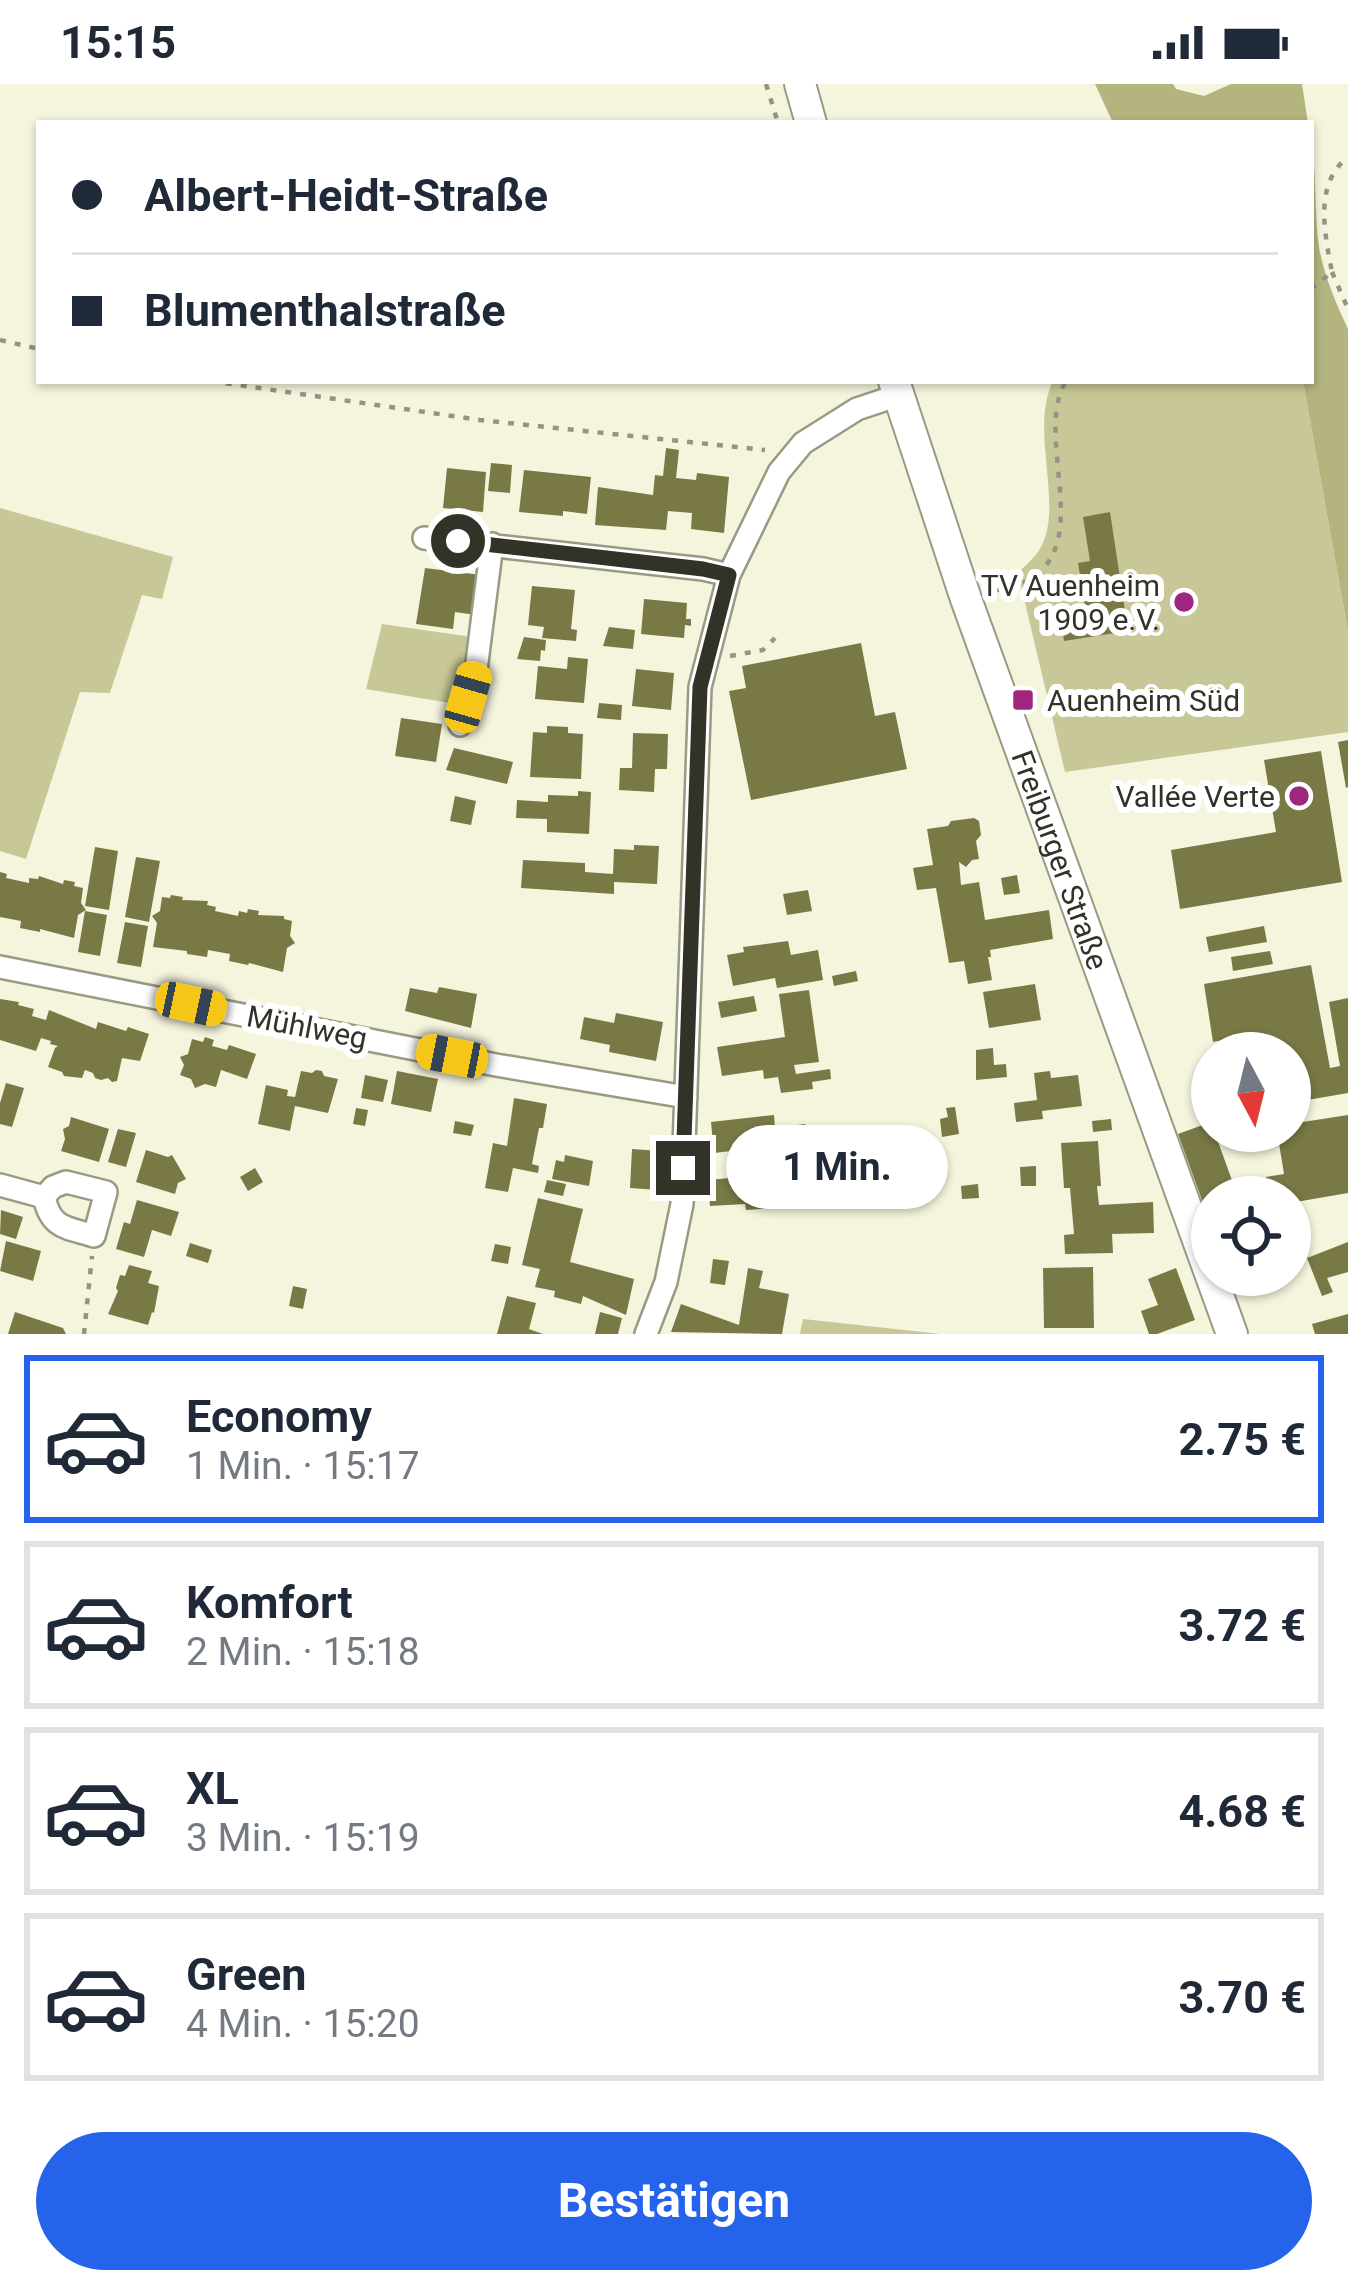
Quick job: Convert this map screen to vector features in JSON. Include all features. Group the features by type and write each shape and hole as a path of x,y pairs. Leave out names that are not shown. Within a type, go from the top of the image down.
{"street":[{"path":"800,84 810,120"},
{"path":"646,1334 666,1282 682,1204 700,687 706,657 729,575 779,472 803,443 896,388"},
{"name":"Freiburger Straße","path":"896,388 965,599 1232,1334"},
{"path":"424,538 729,575"},
{"path":"460,725 476,670 491,544"},
{"name":"Mühlweg","path":"0,967 686,1097"},
{"path":"66,1183 106,1192 94,1236 58,1225 48,1214 44,1197 53,1186 66,1183"},
{"path":"0,1185 44,1197"}],"path":[{"path":"766,84 777,120"},
{"path":"1348,158 1327,185 1324,226 1332,272 1348,309"},
{"path":"1314,287 1332,272"},
{"path":"0,340 36,348"},
{"path":"232,384 457,417 765,449 779,472"},
{"path":"965,599 1026,582 1042,571 1057,545 1061,520 1055,414 1064,384"},
{"path":"706,657 763,650 775,638"},
{"path":"84,1334 94,1236"}],"green space":[{"path":"1095,84 1173,84 1204,96 1231,84 1302,84 1308,120 1112,120"},
{"path":"1314,167 1319,247 1348,329 1348,631 1304,384 1314,384"},
{"name":"TV Auenheim 1909 e.V.","path":"1052,384 1304,384 1348,631 1348,732 1065,772 1018,573 1038,552 1046,535 1046,401"},
{"path":"0,508 173,557 162,599 142,595 110,693 80,692 26,859 0,851"},
{"path":"382,624 479,638 462,705 366,689"},
{"path":"803,1319 941,1334 800,1334"}],"building":[{"path":"666,448 679,450 676,478 696,480 697,473 729,477 724,533 691,529 692,513 668,511 666,530 595,525 598,487 653,495 655,475 663,476"},
{"path":"491,463 512,465 510,493 488,491"},
{"path":"447,468 486,472 483,512 443,508"},
{"path":"524,470 591,477 587,514 519,512"},
{"path":"1110,512 1128,631 1064,641 1060,611 1085,607 1078,563 1090,561 1083,517"},
{"path":"425,568 481,575 476,615 455,612 453,629 416,624"},
{"path":"532,586 575,590 571,629 577,630 576,641 542,638 544,627 528,625"},
{"path":"644,599 687,603 686,619 691,619 691,626 685,625 684,638 641,634"},
{"path":"609,627 635,630 633,649 603,646"},
{"path":"524,637 546,640 540,661 517,659"},
{"path":"861,643 875,716 895,712 907,769 751,800 729,691 746,688 742,666"},
{"path":"568,657 588,659 584,703 535,699 538,666 567,669"},
{"path":"636,669 674,673 671,710 632,706"},
{"path":"599,703 622,705 621,720 597,718"},
{"path":"401,718 442,724 436,762 395,756"},
{"path":"547,726 583,734 581,779 530,777 533,732 547,733"},
{"path":"633,733 668,734 667,769 655,769 654,792 619,790 620,768 632,768"},
{"path":"1348,740 1348,787 1346,788 1338,742"},
{"path":"454,748 513,762 507,784 446,770"},
{"name":"Vallée Verte","path":"1321,751 1342,882 1180,909 1171,850 1276,832 1264,760"},
{"path":"578,791 591,792 589,834 547,832 547,819 516,818 517,800 548,802 548,795 578,796"},
{"path":"455,796 476,801 471,825 450,821"},
{"path":"974,818 981,835 976,841 979,859 966,867 959,862 961,885 979,882 985,920 1049,910 1053,939 990,950 992,980 968,984 964,961 949,963 936,888 917,890 913,868 933,865 927,829"},
{"path":"634,845 659,846 657,884 614,882 614,894 521,888 523,860 585,863 585,872 613,874 614,849 634,850"},
{"path":"95,847 118,851 109,910 85,906"},
{"path":"136,857 160,861 149,922 125,917"},
{"path":"0,872 29,883 29,878 39,876 63,884 64,880 75,882 74,886 83,888 81,903 86,910 78,915 74,938 20,928 21,921 0,917"},
{"path":"1017,875 1020,893 1004,895 1001,878"},
{"path":"808,890 812,911 787,915 783,894"},
{"path":"162,897 208,901 215,911 238,916 248,909 292,921 290,936 295,943 287,948 283,972 229,961 230,954 208,950 207,957 153,947 157,923 152,916 160,911"},
{"path":"85,911 107,915 100,956 78,952"},
{"path":"125,922 148,926 141,967 117,963"},
{"path":"1264,926 1267,942 1209,952 1206,937"},
{"path":"788,941 791,955 818,950 823,980 777,988 775,978 733,986 727,955 744,952 743,947"},
{"path":"1270,951 1273,964 1233,971 1231,957"},
{"path":"1311,965 1330,1068 1340,1066 1329,1002 1348,998 1348,1093 1311,1099 1311,1032 1211,1032 1204,984"},
{"path":"856,971 858,981 834,986 832,976"},
{"path":"1035,984 1041,1020 989,1028 983,992"},
{"path":"439,987 477,994 471,1028 405,1011 410,988 437,993"},
{"path":"809,990 819,1062 794,1065 796,1074 830,1069 831,1079 812,1082 813,1089 781,1093 778,1077 764,1079 763,1070 722,1076 717,1047 785,1037 779,994"},
{"path":"754,996 757,1011 721,1018 718,1002"},
{"path":"0,999 19,1002 34,1009 32,1016 46,1020 49,1010 96,1029 98,1022 149,1034 140,1061 122,1058 117,1081 112,1082 85,1070 82,1078 64,1076 48,1067 58,1046 51,1041 41,1038 36,1051 0,1040"},
{"path":"616,1013 663,1022 656,1061 609,1052 610,1045 580,1039 584,1017 614,1023"},
{"path":"205,1037 214,1040 212,1046 227,1050 229,1045 256,1054 247,1079 221,1070 216,1087 195,1088 191,1079 180,1075 184,1065 180,1057 188,1054 192,1039 203,1042"},
{"path":"993,1048 994,1065 1006,1064 1007,1077 976,1080 976,1050"},
{"path":"316,1070 338,1079 328,1113 295,1106 290,1131 258,1124 266,1085 288,1090 287,1096 295,1097 301,1071"},
{"path":"397,1071 438,1079 431,1112 391,1104"},
{"path":"1050,1071 1051,1078 1078,1075 1082,1106 1042,1111 1043,1119 1016,1122 1014,1103 1037,1100 1034,1073"},
{"path":"365,1075 388,1080 383,1102 361,1098"},
{"path":"6,1083 24,1088 12,1127 0,1124"},
{"path":"514,1098 547,1104 532,1164 539,1166 538,1173 513,1168 508,1192 485,1188 493,1143 507,1146"},
{"path":"955,1107 959,1134 942,1137 940,1119 948,1117 946,1108"},
{"path":"356,1108 368,1110 365,1126 353,1124"},
{"path":"774,1115 775,1128 805,1124 808,1147 778,1153 811,1150 813,1174 790,1175 793,1207 710,1206 708,1180 763,1175 758,1148 714,1153 711,1122"},
{"path":"1348,1115 1348,1193 1311,1199 1311,1176 1272,1176 1284,1174 1280,1152 1311,1152 1311,1121"},
{"path":"71,1117 109,1129 99,1162 61,1151 63,1129"},
{"path":"1111,1119 1112,1130 1093,1132 1092,1121"},
{"path":"455,1121 474,1125 471,1136 453,1133"},
{"path":"118,1129 136,1133 126,1167 108,1162"},
{"path":"1191,1129 1191,1152 1222,1152 1230,1176 1193,1176 1178,1134"},
{"path":"884,1130 886,1143 873,1145 872,1132"},
{"path":"864,1137 865,1148 846,1150 845,1139"},
{"path":"1098,1141 1099,1205 1153,1202 1154,1233 1112,1234 1113,1253 1065,1254 1064,1235 1074,1234 1061,1143"},
{"path":"632,1149 660,1151 658,1190 630,1188"},
{"path":"146,1150 172,1155 186,1179 178,1183 175,1194 136,1182"},
{"path":"565,1155 593,1161 589,1186 552,1179 556,1160 564,1162"},
{"path":"1036,1166 1036,1186 1021,1186 1020,1167"},
{"path":"255,1168 263,1182 248,1191 240,1177"},
{"path":"547,1180 566,1184 563,1196 544,1192"},
{"path":"978,1184 979,1198 962,1199 961,1186"},
{"path":"538,1198 583,1209 570,1262 634,1279 626,1315 583,1296 581,1304 535,1287 540,1269 522,1265"},
{"path":"137,1200 179,1212 171,1236 152,1230 144,1257 116,1249"},
{"path":"1,1210 23,1217 16,1239 0,1234"},
{"path":"6,1241 41,1251 33,1281 0,1271"},
{"path":"1348,1242 1348,1272 1327,1278 1333,1292 1322,1296 1311,1256"},
{"path":"190,1243 212,1250 208,1263 186,1256"},
{"path":"495,1244 511,1247 508,1264 491,1261"},
{"path":"713,1259 729,1261 725,1285 710,1283"},
{"path":"129,1265 152,1271 148,1283 159,1286 148,1325 108,1314 120,1275 125,1276"},
{"path":"1093,1267 1094,1328 1044,1328 1043,1268"},
{"path":"748,1268 763,1271 759,1288 789,1294 782,1334 671,1332 681,1304 739,1325"},
{"path":"1176,1268 1195,1320 1149,1334 1141,1311 1158,1305 1148,1279"},
{"path":"293,1286 307,1289 303,1309 289,1306"},
{"path":"507,1296 536,1303 529,1329 543,1334 497,1334"},
{"path":"15,1312 63,1328 66,1334 8,1334"},
{"path":"600,1312 622,1318 618,1334 595,1334"},
{"path":"1348,1314 1348,1334 1315,1334 1312,1324"}],"place":[{"name":"TV Auenheim 1909 e.V.","path":"1184,602"},
{"name":"Auenheim Süd","path":"1023,700"},
{"name":"Vallée Verte","path":"1299,796"}],"route":[{"path":"458,541 729,575 700,687 683,1168"}]}
